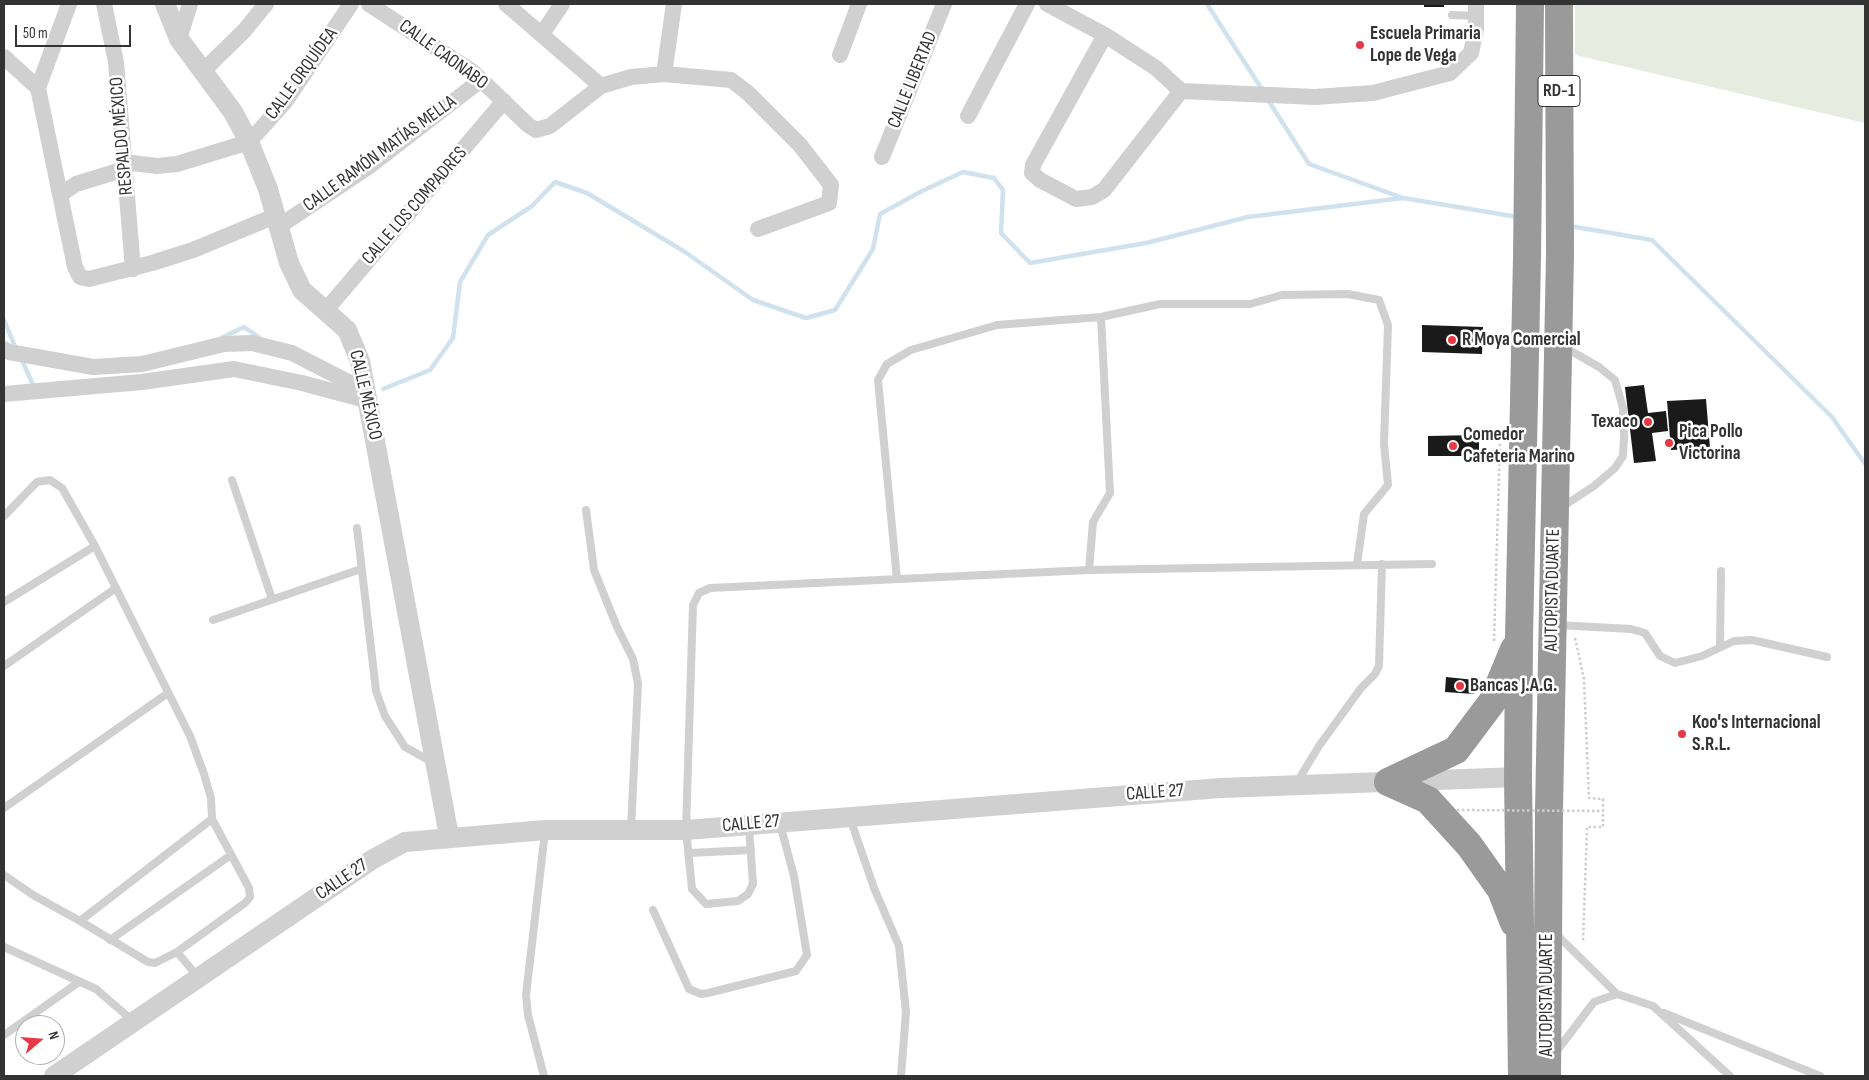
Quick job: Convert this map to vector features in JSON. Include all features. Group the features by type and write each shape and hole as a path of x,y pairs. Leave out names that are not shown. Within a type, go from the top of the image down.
{"highway":[{"name":"AUTOPISTA DUARTE","path":"1522,1076 1518,777 1506,641 1527,258 1530,4"},
{"name":"AUTOPISTA DUARTE","path":"1547,1070 1548,925 1562,626 1555,512 1560,254 1559,4"},
{"path":"1388,782 1456,750 1492,702 1506,641"},
{"path":"1388,782 1428,800 1469,845 1501,890 1520,939"}],"street":[{"path":"69,4 38,88 60,195 76,184 124,165 157,166 177,164 250,142"},
{"name":"RESPALDO MÉXICO","path":"104,4 116,62 133,269"},
{"name":"CALLE MÉXICO","path":"165,4 179,39 233,112 250,142 290,263 302,290 347,330 360,361 449,836"},
{"path":"179,39 190,4"},
{"path":"203,72 244,30 266,4"},
{"name":"CALLE ORQUÍDEA","path":"250,142 285,102 351,4"},
{"name":"CALLE CAONABO","path":"369,4 389,9 482,80 536,130 550,126 601,86"},
{"path":"506,4 601,86 631,76 664,74 731,80 748,93 800,146 831,185 829,203 758,229"},
{"path":"542,34 562,4"},
{"path":"664,74 674,4"},
{"path":"840,55 859,4"},
{"name":"CALLE LIBERTAD","path":"882,157 944,4"},
{"path":"968,116 1027,4"},
{"path":"1047,4 1105,35 1156,68 1181,91 1316,97 1373,94 1450,73 1471,54 1476,10"},
{"path":"1105,35 1033,165 1032,173 1040,180 1076,199 1092,197 1104,190 1181,91"},
{"path":"4,57 38,88"},
{"name":"CALLE RAMÓN MATÍAS MELLA","path":"60,195 75,267 80,277 89,279 133,269 276,221 371,165 482,80"},
{"name":"CALLE LOS COMPADRES","path":"326,310 504,102"},
{"path":"4,349 9,352 93,367 142,364 224,344 252,343 292,352 367,393"},
{"path":"4,394 142,382 234,369 302,383 367,393"},
{"name":"CALLE 27","path":"54,1076 373,859 406,842 449,836 545,830 686,830 1221,788 1518,777"}],"lane":[{"path":"1452,15 1476,10"},
{"path":"897,579 878,380 887,364 911,350 997,325 1102,317 1160,304 1250,304 1282,295 1348,294 1379,300 1388,325 1384,444 1388,485 1364,514 1357,564"},
{"path":"1089,570 1093,522 1110,493 1102,317"},
{"path":"1555,512 1594,486 1615,468 1622,456 1624,437 1623,408 1615,380 1599,367 1558,343"},
{"path":"4,516 37,482 50,480 62,488 95,546 190,736 211,798 212,819 249,888 250,897 245,903 177,952 155,963 148,962 110,940 33,895 4,875"},
{"path":"232,480 272,599"},
{"path":"586,510 594,570 617,627 633,659 638,684 631,830"},
{"path":"357,528 376,691 385,716 405,747 434,763"},
{"path":"4,602 95,546"},
{"path":"1295,786 1319,746 1361,688 1375,674 1379,666 1382,564"},
{"path":"749,825 753,884 748,894 738,901 706,904 692,889 686,830 693,606 699,593 710,588 1089,570 1432,564"},
{"path":"213,620 361,569"},
{"path":"1720,647 1721,571"},
{"path":"4,666 116,588"},
{"path":"1562,626 1631,628 1645,633 1660,656 1674,663 1702,656 1734,641 1752,640 1827,657"},
{"path":"4,808 168,692"},
{"path":"849,816 874,888 899,946 906,1012 901,1076"},
{"path":"80,921 212,819"},
{"path":"652,910 689,989 701,994 708,993 796,971 807,955 794,876 780,822"},
{"path":"544,1076 528,1015 526,995 545,830"},
{"path":"689,853 751,850"},
{"path":"110,940 231,855"},
{"path":"1548,925 1617,994 1653,1006 1730,1076"},
{"path":"4,947 96,989 133,1021"},
{"path":"177,952 199,977"},
{"path":"4,1035 78,982"},
{"path":"1547,1070 1594,1002 1617,994"},
{"path":"1659,1012 1820,1076"}],"path":[{"path":"1500,434 1506,641"},
{"path":"1562,626 1584,679 1589,798 1603,799 1603,826 1587,827 1582,960"},
{"path":"1455,779 1457,810 1603,811"}],"shaded area":[{"path":"1575,4 1865,4 1865,123 1575,55"}],"building":[{"path":"1424,4 1444,4 1444,7 1424,7"},
{"name":"R Moya Comercial","path":"1422,325 1483,327 1482,354 1422,352"},
{"name":"Texaco","path":"1644,385 1648,413 1666,411 1668,431 1652,433 1656,461 1634,463 1625,387"},
{"path":"1706,399 1710,448 1671,450 1667,401"},
{"name":"Comedor Cafeteria Marino","path":"1479,435 1479,456 1428,456 1428,436"},
{"name":"Bancas J.A.G.","path":"1446,677 1475,680 1474,694 1445,692"}],"waterway":[{"path":"1207,4 1263,91"},
{"path":"1268,100 1309,164 1403,198 1518,217"},
{"path":"383,389 430,370 453,338 460,282 488,235 532,206 555,182 587,193 685,252 753,300 806,318 835,310 873,249 880,214 922,191 963,172 994,178 1003,190 1001,233 1030,263 1146,243 1248,217 1403,198"},
{"path":"1570,226 1652,240 1832,417 1865,464"},
{"path":"4,320 16,349"},
{"path":"221,338 244,327 260,338"},
{"path":"21,358 34,387"}],"place":[{"name":"Escuela Primaria Lope de Vega","path":"1360,45"},
{"name":"R Moya Comercial","path":"1452,340"},
{"name":"Texaco","path":"1648,422"},
{"name":"Pica Pollo Victorina","path":"1669,443"},
{"name":"Comedor Cafeteria Marino","path":"1453,446"},
{"name":"Bancas J.A.G.","path":"1460,686"},
{"name":"Koo's Internacional S.R.L.","path":"1682,734"}]}
